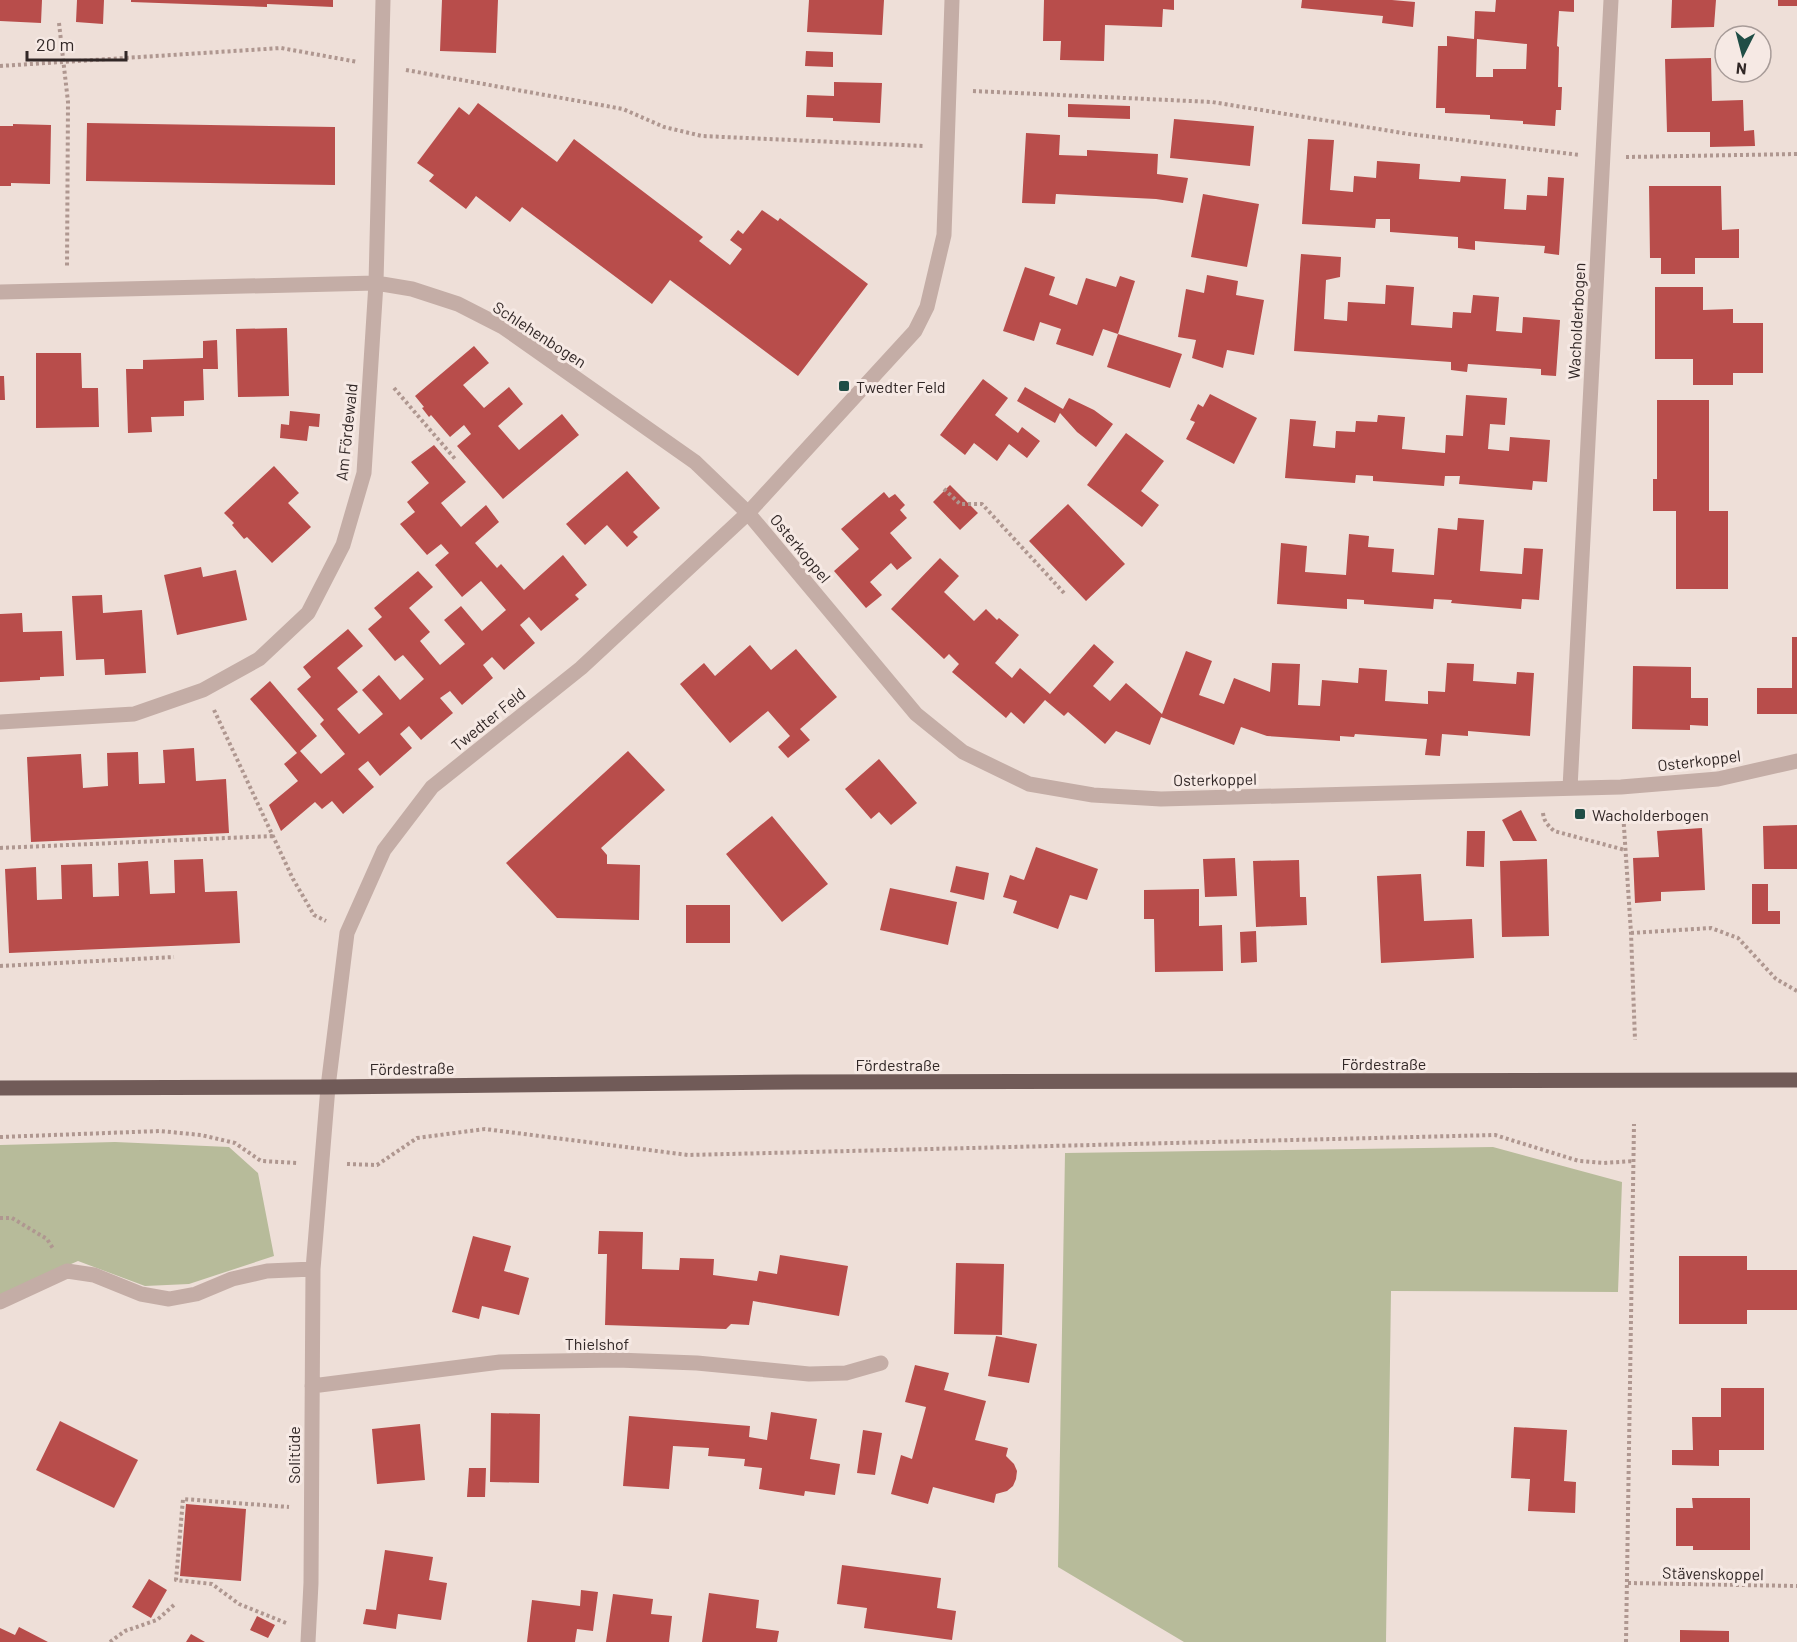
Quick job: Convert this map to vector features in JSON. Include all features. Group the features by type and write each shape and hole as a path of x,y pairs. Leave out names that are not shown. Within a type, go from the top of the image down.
{"main road":[{"name":"Fördestraße","path":"0,1088 795,1082 1797,1080"}],"street":[{"path":"0,291 376,283 382,0"},
{"name":"Twedter Feld","path":"328,1087 347,933 384,850 432,787 582,668 748,513 915,331 927,307 944,235 952,0"},
{"name":"Wacholderbogen","path":"1570,788 1611,0"},
{"name":"Am Fördewald","path":"0,722 134,714 203,690 259,659 308,613 343,545 364,473 376,283"},
{"name":"Schlehenbogen","path":"376,283 412,289 458,304 503,327 695,462 748,513"},
{"name":"Osterkoppel","path":"748,513 916,714 963,752 1029,784 1093,795 1161,799 1621,787 1718,779 1797,761"},
{"name":"Solitüde","path":"308,1637 311,1584 313,1269 328,1087"},
{"path":"0,1302 67,1271 94,1275 141,1294 169,1299 196,1294 232,1279 267,1271 313,1269"},
{"name":"Thielshof","path":"312,1386 500,1362 617,1360 697,1363 809,1374 846,1373 881,1363"}],"path":[{"path":"59,23 68,122 67,290"},
{"path":"0,66 281,48 623,109 664,126 702,136 947,147"},
{"path":"949,89 1212,102 1409,134 1603,158 1797,154"},
{"path":"370,384 394,388 456,460"},
{"path":"944,489 960,504 982,504 1064,593"},
{"path":"203,690 216,712 293,879 314,915 347,933"},
{"path":"1621,787 1631,933 1635,1040"},
{"path":"1543,789 1544,818 1554,831 1625,850"},
{"path":"0,848 273,836"},
{"path":"1631,933 1712,928 1738,938 1776,979 1797,991"},
{"path":"0,966 174,957"},
{"path":"1626,1642 1634,1124"},
{"path":"0,1137 160,1131 201,1135 235,1143 261,1161 377,1165 417,1138 485,1129 688,1155 1496,1135 1579,1161 1603,1163 1634,1161"},
{"path":"0,1218 12,1218 47,1239 67,1271"},
{"path":"272,1506 183,1499 176,1581 212,1584 239,1604 308,1637"},
{"name":"Stävenskoppel","path":"1628,1584 1797,1586"},
{"path":"110,1642 125,1631 157,1620 174,1605"}],"green space":[{"path":"115,1142 229,1147 258,1173 274,1256 189,1284 145,1286 78,1261 0,1295 0,1145"},
{"path":"1493,1147 1622,1182 1618,1292 1391,1291 1386,1642 1184,1642 1058,1567 1065,1153"}],"building":[{"path":"0,0 42,0 41,23 0,21"},
{"path":"77,0 104,0 103,24 76,22"},
{"path":"131,0 333,0 333,7 267,4 267,7 131,2"},
{"path":"442,0 498,0 496,53 440,51"},
{"path":"809,0 884,0 882,35 807,32"},
{"path":"1044,0 1174,0 1174,10 1163,9 1162,27 1105,25 1104,61 1060,60 1061,41 1043,41"},
{"path":"1302,0 1415,2 1413,27 1382,23 1383,16 1301,8"},
{"path":"1496,0 1574,0 1574,12 1559,11 1558,87 1562,87 1561,110 1556,110 1555,126 1490,119 1490,115 1445,113 1445,108 1436,108 1438,46 1447,46 1447,36 1474,39 1475,11 1495,12","holes":["1477,39 1527,44 1526,69 1493,69 1493,77 1476,77"]},
{"path":"1672,0 1716,0 1713,27 1671,28"},
{"path":"1778,0 1797,0 1797,6 1778,6"},
{"path":"806,51 833,52 833,67 805,66"},
{"path":"1711,58 1712,101 1743,100 1744,131 1754,130 1755,146 1710,147 1710,132 1667,132 1665,59"},
{"path":"834,82 882,83 880,123 833,121 833,118 806,117 807,95 834,96"},
{"path":"478,103 557,162 574,139 703,237 699,241 730,265 742,249 730,240 738,230 743,234 762,210 778,221 780,218 868,284 798,376 670,280 652,304 522,207 510,222 476,196 466,209 429,181 434,175 417,163 459,107 469,115"},
{"path":"1068,104 1130,106 1130,119 1068,117"},
{"path":"1174,119 1254,126 1250,166 1170,158"},
{"path":"87,123 335,127 335,185 86,181"},
{"path":"13,124 51,125 50,184 11,183 11,186 0,186 0,126 13,126"},
{"path":"1026,133 1060,135 1059,155 1087,156 1087,150 1158,154 1157,174 1188,178 1183,203 1156,199 1056,194 1055,204 1022,203"},
{"path":"1308,139 1334,140 1330,190 1353,192 1354,176 1376,178 1377,161 1420,164 1419,179 1460,182 1461,176 1506,179 1504,209 1526,210 1527,195 1547,196 1548,177 1564,178 1559,255 1544,253 1545,246 1475,241 1475,250 1458,248 1458,237 1390,232 1390,219 1376,219 1375,228 1302,224"},
{"path":"1649,186 1721,186 1722,230 1739,229 1739,258 1695,258 1695,274 1661,274 1661,258 1650,258"},
{"path":"1203,194 1259,204 1247,267 1191,257"},
{"path":"1301,254 1341,257 1340,277 1326,280 1324,319 1347,321 1348,302 1385,304 1386,285 1414,287 1411,325 1452,328 1453,312 1471,313 1473,295 1499,297 1496,331 1522,333 1523,317 1560,320 1556,376 1541,375 1541,369 1468,364 1467,372 1451,370 1451,362 1294,351"},
{"path":"1025,267 1055,277 1049,295 1077,305 1086,278 1116,287 1120,276 1135,281 1118,334 1103,329 1093,356 1056,344 1061,329 1040,322 1034,341 1003,331"},
{"path":"1207,275 1238,281 1236,295 1264,300 1254,355 1227,350 1223,368 1192,358 1196,340 1178,337 1186,289 1204,293"},
{"path":"1655,287 1703,287 1703,310 1733,309 1733,323 1763,323 1763,373 1733,373 1733,385 1693,385 1693,359 1655,359"},
{"path":"287,328 289,396 238,397 236,329"},
{"path":"1118,334 1182,354 1170,388 1107,367"},
{"path":"217,340 218,369 203,369 204,400 184,401 184,416 151,417 152,432 128,433 126,369 143,369 143,360 203,358 203,341"},
{"path":"474,346 489,363 463,385 484,408 509,387 523,404 498,426 519,450 562,414 579,435 503,499 457,446 471,434 464,425 450,437 431,415 429,417 415,396"},
{"path":"36,353 81,353 82,388 98,388 99,427 36,428"},
{"path":"0,376 4,376 5,400 0,400"},
{"path":"983,379 1008,398 995,415 1018,433 1022,427 1040,441 1027,458 1009,444 997,461 974,443 965,455 940,435"},
{"path":"1025,387 1063,409 1069,398 1094,410 1113,424 1096,447 1077,432 1060,413 1055,423 1017,401"},
{"path":"1210,394 1257,418 1234,464 1186,439 1195,422 1190,420 1198,404 1203,407"},
{"path":"1466,395 1507,398 1505,425 1490,424 1488,449 1509,451 1510,437 1550,440 1547,482 1533,481 1532,490 1459,484 1460,476 1445,476 1444,486 1373,481 1373,476 1356,475 1355,483 1285,478 1290,419 1316,421 1313,446 1335,448 1336,431 1355,432 1356,421 1377,422 1378,415 1405,417 1402,449 1445,453 1446,435 1463,436"},
{"path":"1657,400 1709,400 1709,511 1728,511 1728,589 1676,589 1676,511 1653,511 1653,479 1657,479"},
{"path":"290,411 320,414 319,427 309,426 307,441 280,438 281,424 289,425"},
{"path":"1126,433 1164,461 1141,491 1159,505 1142,527 1087,485"},
{"path":"434,445 466,482 441,503 461,527 486,505 499,522 475,543 497,568 501,564 524,590 563,555 587,585 575,595 579,599 541,631 529,617 520,625 535,643 504,670 492,657 483,665 493,678 462,705 450,691 440,698 453,713 421,740 409,726 400,734 412,748 380,776 368,761 358,769 374,787 343,814 332,801 322,809 315,802 281,831 269,805 298,781 284,764 297,753 250,699 270,681 317,736 300,751 321,774 345,754 320,724 324,720 297,689 311,677 303,667 348,629 363,646 337,668 358,692 337,709 359,734 383,714 362,690 379,675 400,700 424,679 403,655 395,661 368,629 382,617 374,608 418,571 433,587 409,608 430,632 420,641 440,665 465,644 444,620 461,606 482,631 506,610 481,581 462,597 435,565 449,553 441,544 427,555 400,524 415,512 407,502 429,483 411,462"},
{"path":"274,466 299,493 288,503 311,527 272,563 247,537 244,539 232,525 234,523 224,513"},
{"path":"627,471 660,508 633,532 638,537 627,547 607,525 585,545 566,524"},
{"path":"950,485 978,513 960,530 933,502"},
{"path":"884,492 889,498 895,494 905,505 900,510 907,518 890,533 912,558 897,570 891,563 870,582 882,595 866,608 834,571 859,549 841,529"},
{"path":"1068,504 1125,564 1086,601 1029,541"},
{"path":"1458,518 1484,520 1480,571 1522,574 1524,548 1543,549 1539,600 1522,599 1521,609 1451,603 1452,600 1434,599 1433,609 1364,604 1364,600 1347,599 1347,609 1277,604 1281,543 1307,546 1305,572 1346,575 1349,534 1369,536 1368,547 1394,549 1392,572 1434,575 1438,528 1457,530"},
{"path":"940,558 959,576 944,592 974,621 986,609 997,620 999,618 1019,635 995,663 1012,678 1020,668 1050,694 1094,644 1114,662 1093,686 1110,701 1126,683 1162,714 1186,651 1212,661 1199,695 1224,704 1234,678 1270,692 1272,663 1300,664 1298,705 1320,706 1322,680 1358,683 1359,668 1387,670 1385,701 1428,704 1428,691 1445,692 1447,663 1474,664 1473,681 1516,684 1517,672 1534,673 1530,736 1468,731 1468,736 1442,734 1440,756 1425,755 1427,739 1355,734 1354,737 1340,736 1340,741 1267,736 1241,727 1234,745 1161,717 1150,745 1116,731 1105,744 1068,712 1064,716 1045,700 1024,724 1011,712 1006,718 952,672 959,664 949,654 944,659 891,609"},
{"path":"201,567 203,577 236,570 247,620 177,635 164,575"},
{"path":"102,595 103,613 142,610 146,673 105,675 104,659 76,660 72,596"},
{"path":"22,613 23,632 62,631 64,676 0,682 0,614"},
{"path":"1792,637 1797,637 1797,714 1757,714 1757,688 1792,688"},
{"path":"750,645 771,670 796,649 837,697 800,729 810,740 788,758 778,747 790,736 768,711 730,743 680,684 704,663 715,676"},
{"path":"1633,666 1691,667 1691,698 1708,698 1708,726 1690,725 1690,730 1632,729"},
{"path":"194,748 196,781 226,779 229,833 31,842 27,757 81,754 83,788 108,786 107,753 138,752 139,784 165,783 163,750"},
{"path":"628,751 665,790 601,848 607,855 607,864 640,865 639,920 557,918 506,863"},
{"path":"879,759 917,803 891,825 879,812 871,819 845,789"},
{"path":"1521,810 1537,841 1513,841 1502,820"},
{"path":"772,816 828,884 782,922 726,854"},
{"path":"1797,825 1797,869 1764,869 1763,826"},
{"path":"1702,828 1705,890 1661,892 1661,901 1635,903 1633,858 1659,857 1657,831"},
{"path":"1467,831 1485,831 1484,867 1466,866"},
{"path":"1036,847 1098,869 1087,900 1070,895 1058,929 1013,913 1017,901 1003,897 1010,875 1024,880"},
{"path":"1235,858 1237,896 1205,897 1203,859"},
{"path":"203,859 205,892 237,891 240,943 9,953 5,869 36,867 37,900 62,899 61,865 92,864 93,897 119,896 118,863 148,861 150,894 175,893 174,860"},
{"path":"1547,859 1549,936 1502,937 1500,861"},
{"path":"1299,860 1300,897 1306,897 1307,925 1256,927 1253,861"},
{"path":"956,866 989,873 984,900 950,892"},
{"path":"1421,874 1424,921 1472,919 1474,958 1381,963 1377,876"},
{"path":"1752,884 1768,884 1768,911 1780,911 1780,924 1752,924"},
{"path":"890,888 957,902 948,945 880,930"},
{"path":"1199,889 1199,926 1222,925 1223,971 1155,972 1154,919 1144,919 1144,890"},
{"path":"686,905 730,905 730,943 686,943"},
{"path":"1256,931 1257,962 1241,963 1240,932"},
{"path":"599,1231 643,1232 642,1269 679,1270 680,1258 714,1259 713,1275 757,1281 759,1271 777,1274 780,1255 848,1266 839,1316 753,1301 749,1325 731,1324 726,1329 605,1325 607,1254 598,1254"},
{"path":"473,1236 511,1246 504,1271 529,1278 519,1315 482,1306 479,1319 452,1312"},
{"path":"1679,1256 1747,1256 1747,1270 1797,1270 1797,1310 1747,1310 1747,1324 1679,1324"},
{"path":"956,1263 1004,1264 1002,1335 954,1334"},
{"path":"996,1336 1037,1344 1029,1383 988,1376"},
{"path":"915,1365 949,1373 944,1390 986,1401 975,1440 1008,1448 1006,1456 1017,1471 1013,1486 1007,1491 996,1494 994,1503 933,1487 928,1504 891,1494 901,1455 912,1459 926,1407 905,1402"},
{"path":"1721,1388 1764,1388 1764,1450 1719,1450 1719,1466 1672,1465 1672,1450 1693,1450 1692,1417 1721,1417"},
{"path":"771,1412 817,1419 810,1459 840,1464 835,1495 805,1491 804,1496 759,1489 762,1468 744,1466 745,1459 708,1456 709,1448 673,1446 669,1489 623,1486 629,1416 750,1426 749,1437 767,1440"},
{"path":"491,1413 540,1414 539,1483 490,1482"},
{"path":"60,1421 138,1460 114,1508 36,1470"},
{"path":"420,1424 425,1480 377,1484 372,1429"},
{"path":"1514,1427 1567,1430 1564,1481 1576,1482 1575,1513 1528,1511 1530,1479 1511,1478"},
{"path":"863,1430 882,1433 875,1475 857,1473"},
{"path":"469,1468 486,1468 485,1497 467,1497"},
{"path":"1692,1498 1750,1498 1750,1550 1693,1550 1693,1546 1676,1546 1676,1508 1693,1508"},
{"path":"186,1504 246,1509 241,1581 180,1576"},
{"path":"385,1550 433,1557 429,1580 447,1583 441,1620 398,1614 396,1629 363,1624 366,1609 376,1610"},
{"path":"842,1565 941,1578 937,1608 956,1611 952,1640 864,1628 867,1608 837,1604"},
{"path":"149,1579 167,1590 151,1618 132,1607"},
{"path":"581,1590 598,1592 593,1631 577,1629 575,1642 527,1642 532,1600 580,1606"},
{"path":"709,1593 759,1600 756,1628 779,1631 777,1642 702,1642"},
{"path":"613,1594 653,1599 651,1614 672,1616 669,1642 606,1642"},
{"path":"257,1616 275,1625 268,1638 250,1630"},
{"path":"19,1627 48,1642 0,1642 0,1628 15,1635"},
{"path":"1680,1630 1729,1631 1729,1642 1680,1642"},
{"path":"191,1634 205,1642 186,1642"}],"place":[{"name":"Twedter Feld","path":"844,386"},
{"name":"Wacholderbogen","path":"1580,814"}]}
